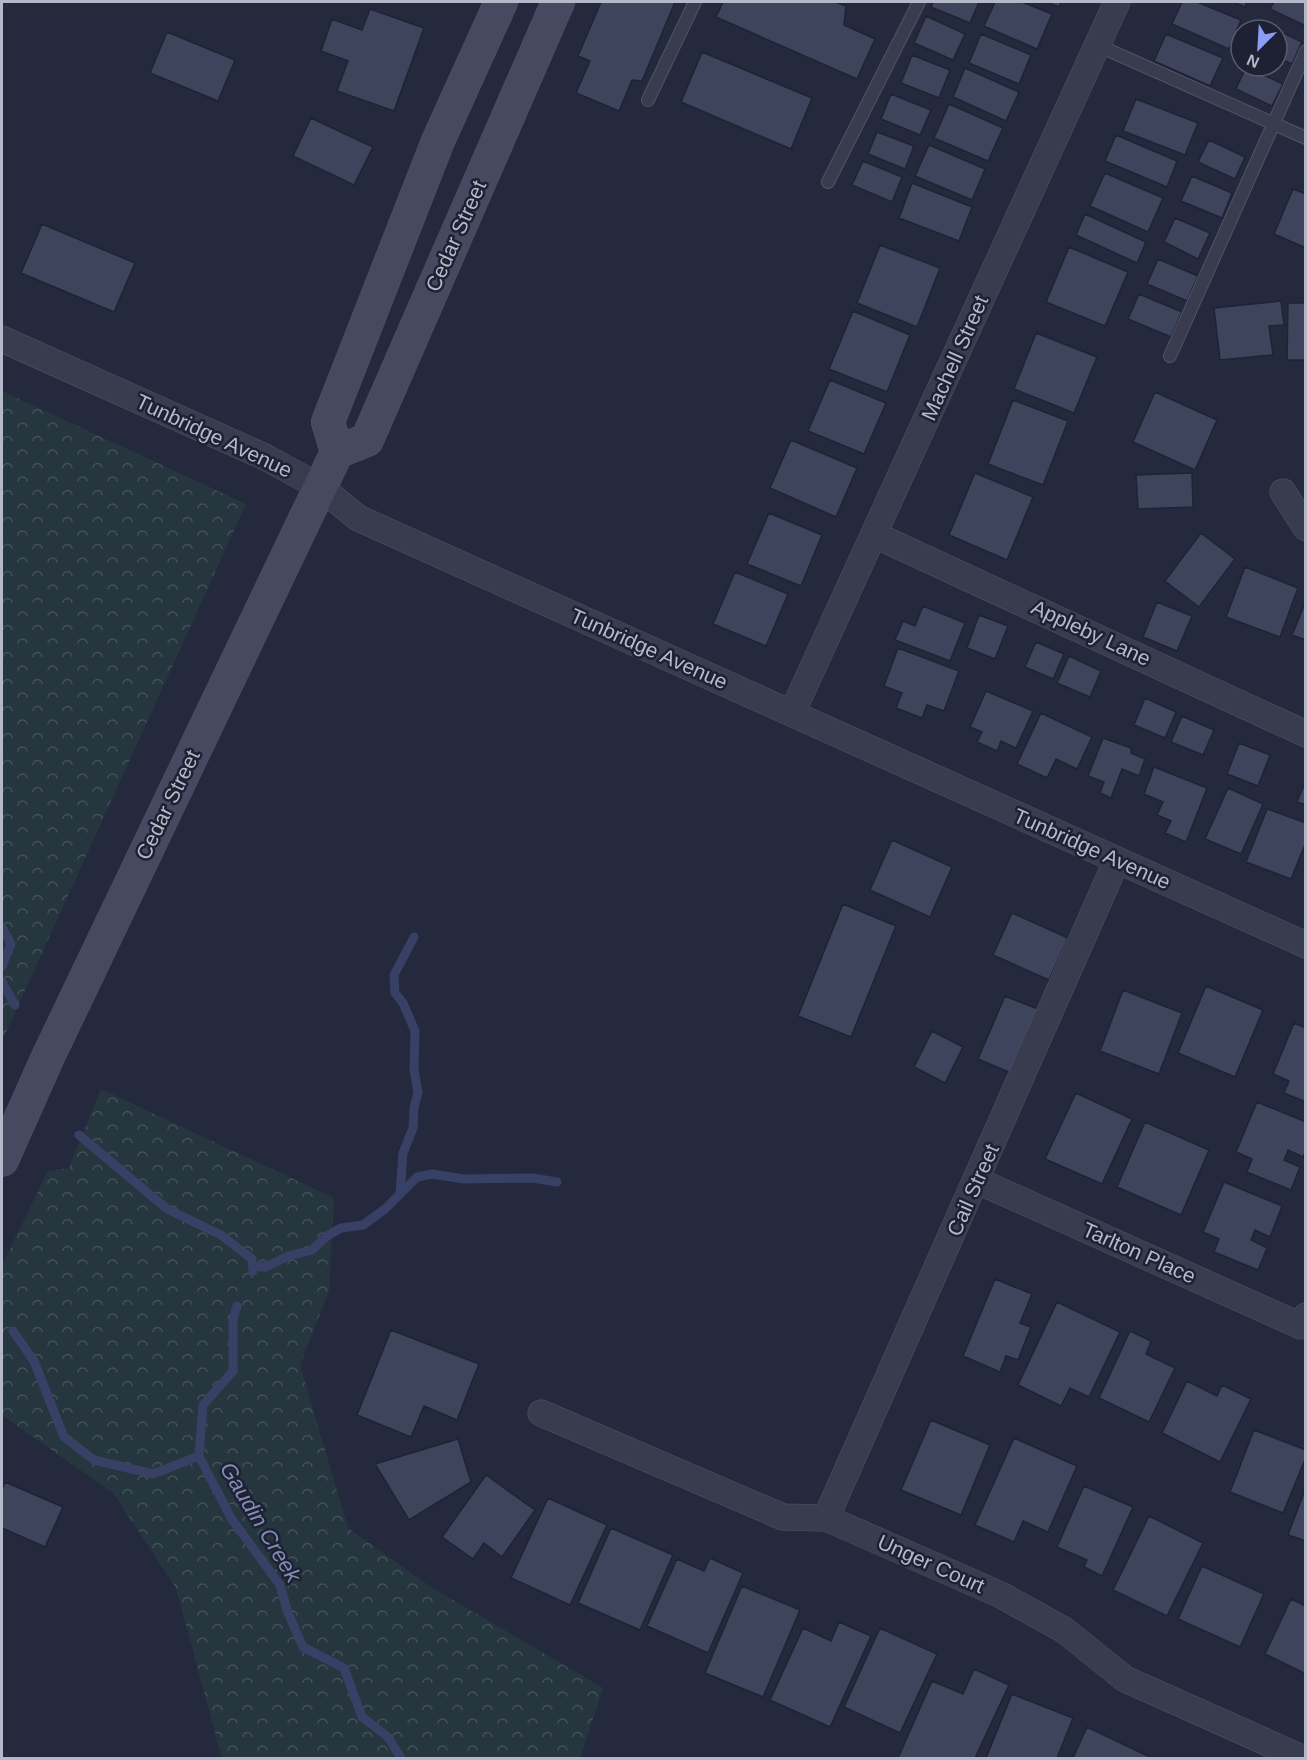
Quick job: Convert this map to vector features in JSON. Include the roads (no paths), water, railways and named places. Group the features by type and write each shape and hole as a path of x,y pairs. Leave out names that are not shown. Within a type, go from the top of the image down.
{"main road":[{"path":"337,452 328,422 438,141 501,2"},
{"name":"Cedar Street","path":"2,1160 52,1048 337,452 368,440 558,2"}],"street":[{"name":"Machell Street","path":"792,713 1117,2"},
{"name":"Tunbridge Avenue","path":"2,339 265,457 320,488 358,518 1305,945"},
{"path":"1283,492 1305,528"},
{"name":"Appleby Lane","path":"875,535 1305,734"},
{"name":"Cail Street","path":"826,1518 978,1181 1117,860"},
{"name":"Tarlton Place","path":"978,1181 1303,1321"},
{"name":"Unger Court","path":"541,1413 783,1517 826,1518 1001,1595 1064,1630 1125,1679 1302,1758"}],"lane":[{"path":"648,100 695,2"},
{"path":"828,182 919,2"},
{"path":"1097,45 1305,138"},
{"path":"1170,356 1305,51"}],"waterway":[{"path":"2,927 11,944 2,966"},
{"path":"400,1193 403,1153 413,1128 418,1092 414,1070 415,1031 403,1003 395,993 394,975 414,937"},
{"path":"2,982 15,1005"},
{"path":"79,1135 167,1209 221,1235 252,1259 253,1271"},
{"path":"252,1266 266,1267 288,1256 312,1250 327,1236 341,1228 363,1225 385,1209 417,1177 432,1174 464,1179 532,1178 557,1182"},
{"name":"Gaudin Creek","path":"237,1306 233,1319 233,1371 203,1405 199,1456 231,1518 280,1585 288,1613 303,1647 344,1668 362,1717 388,1737 401,1758"},
{"path":"13,1331 34,1361 64,1437 94,1460 153,1474 199,1456"}]}
